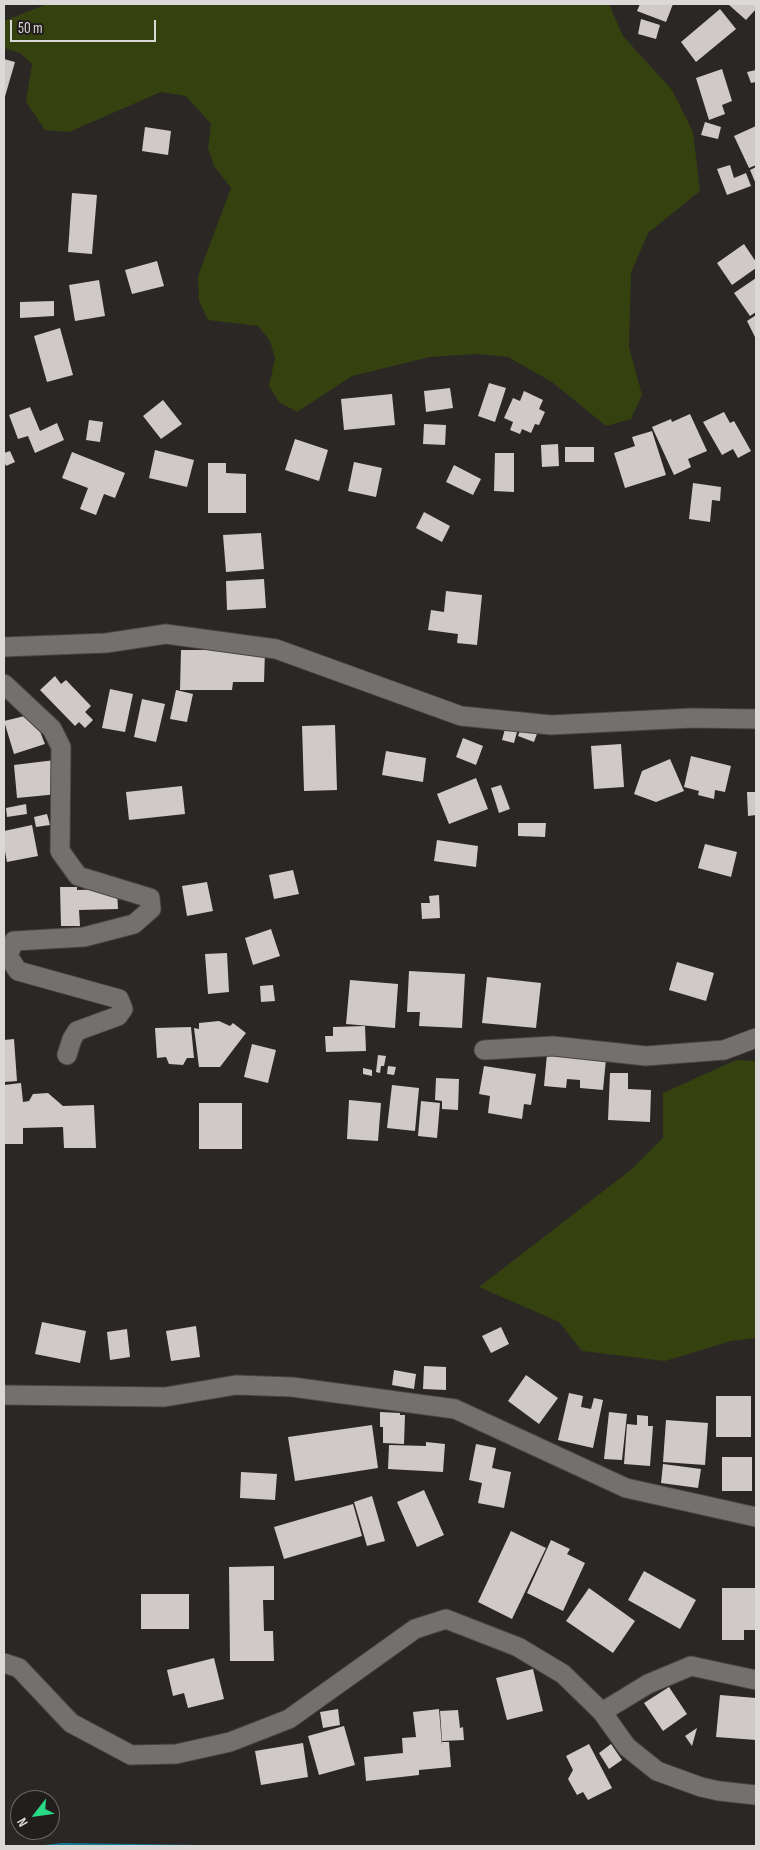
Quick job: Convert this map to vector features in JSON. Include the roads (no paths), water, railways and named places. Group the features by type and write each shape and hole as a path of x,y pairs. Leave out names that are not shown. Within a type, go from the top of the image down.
{"street":[{"path":"4,646 106,644 166,634 276,649 461,716 551,725 692,718 756,719"},
{"path":"4,684 52,729 62,747 60,852 78,876 150,898 151,909 134,924 84,937 14,941 8,956 18,971 119,999 123,1009 118,1016 78,1031 72,1039 67,1055"},
{"path":"484,1050 553,1046 646,1056 724,1050 756,1038"},
{"path":"4,1395 165,1397 236,1385 292,1387 455,1409 626,1488 756,1517"},
{"path":"4,1663 19,1668 71,1723 132,1755 176,1754 221,1744 289,1719 415,1629 446,1620 518,1647 563,1674 602,1712 627,1747 657,1771 701,1787 756,1795"},
{"path":"602,1712 648,1684 691,1666 756,1680"}],"water":[{"path":"63,1843 273,1846 34,1846"}]}
